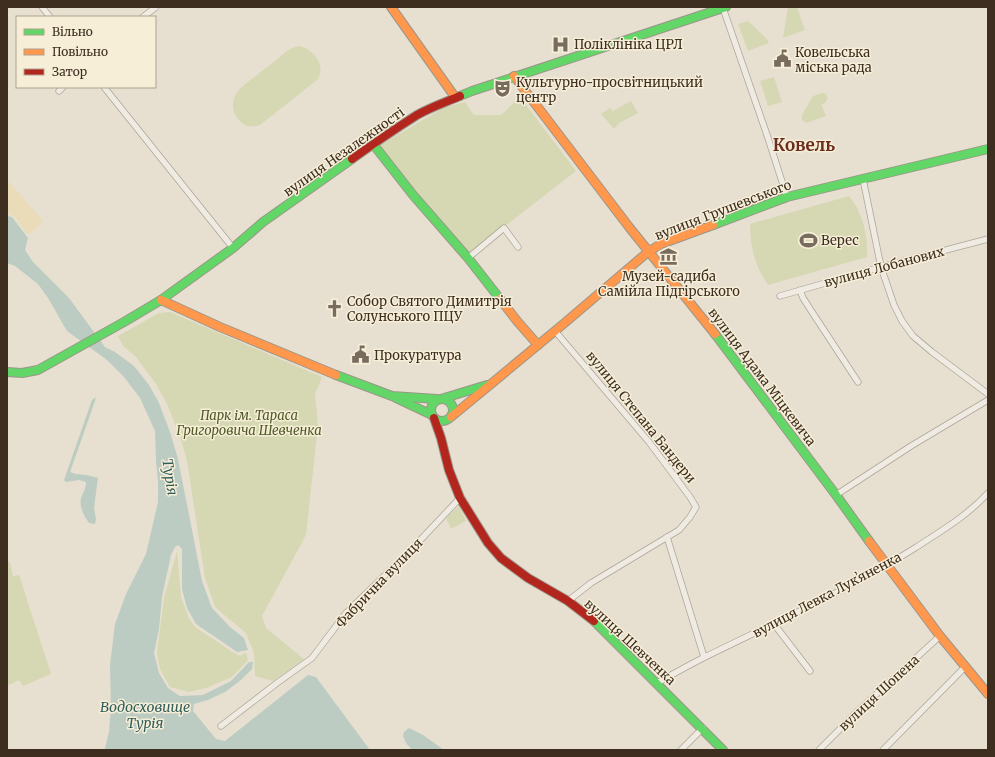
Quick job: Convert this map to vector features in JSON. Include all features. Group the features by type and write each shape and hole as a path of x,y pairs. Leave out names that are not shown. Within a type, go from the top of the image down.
{"street":[{"path":"42,7 49,16"},
{"path":"144,16 156,7"},
{"path":"394,8 455,97"},
{"path":"725,8 787,197"},
{"name":"вулиця Незалежності","path":"7,372 22,373 38,370 160,300 233,248 263,222 373,144 418,115 455,97 514,76 725,8"},
{"name":"вулиця Адама Міцкевича","path":"514,76 648,252 708,326 836,495 940,636 987,692"},
{"path":"105,88 233,248"},
{"path":"373,144 538,345"},
{"name":"вулиця Грушевського","path":"392,396 439,399 490,384 648,252 661,244 787,197 988,149"},
{"path":"863,179 881,266 894,305 902,321 913,336 938,357 988,394"},
{"path":"468,258 504,228 518,246"},
{"name":"вулиця Лобанових","path":"780,296 881,266 988,239"},
{"path":"800,290 812,312 858,382"},
{"path":"160,300 323,370 392,396 433,416 440,421 449,418 490,384"},
{"name":"вулиця Степана Бандери","path":"555,331 648,442 696,507 679,530 591,583 568,601"},
{"path":"433,416 431,408 434,401 439,399 448,400 451,403 453,410 441,438"},
{"path":"836,495 911,446 988,400"},
{"name":"вулиця Шевченка","path":"433,416 441,438 449,470 460,498 484,538 501,558 528,578 568,601 591,618 703,728 723,750"},
{"name":"вулиця Левка Лукʼяненка","path":"657,683 704,657 774,624 887,566 955,522 988,493"},
{"name":"Фабрична вулиця","path":"221,726 277,682 312,658 346,613 410,551 460,498"},
{"path":"667,537 704,657"},
{"path":"774,624 810,670"},
{"name":"вулиця Шопена","path":"819,750 858,711 940,636"},
{"path":"883,750 965,667"},
{"path":"681,750 703,728"}],"green space":[{"path":"788,7 797,7 805,30 783,38"},
{"path":"748,21 767,39 769,43 748,51 738,24"},
{"path":"299,46 314,54 320,64 320,75 317,80 260,125 251,127 243,124 236,117 233,108 234,99 239,90 288,50"},
{"path":"774,77 782,102 768,106 760,81"},
{"path":"822,93 826,94 828,98 825,103 821,104 826,116 806,123 802,120 802,115 813,96"},
{"path":"520,97 576,171 469,254 379,146 443,108 465,102 474,115 501,115"},
{"path":"631,101 638,113 619,123 614,129 601,114 610,108 613,111"},
{"path":"849,196 858,210 864,225 867,241 867,257 768,285 763,278 754,256 750,224"},
{"name":"Парк ім. Тараса Григоровича Шевченка","path":"170,312 322,377 315,394 318,425 306,535 262,616 266,628 304,659 273,681 255,676 254,653 246,633 215,607 205,578 187,461 180,436 167,404 156,384 136,357 123,346 118,336 159,313"},
{"path":"459,506 466,521 451,529 446,518"},
{"path":"177,551 181,597 189,618 195,627 231,651 240,656 246,653 248,660 232,677 206,688 189,692 170,687 160,669 157,653 164,598"},
{"path":"7,561 10,562 13,576 19,575 51,674 23,686 19,680 7,686"}],"sand":[{"path":"7,180 43,221 28,235 13,216 7,214"}],"water":[{"name":"Водосховище Турія","path":"7,216 12,217 28,238 25,250 33,262 69,298 105,347 115,352 134,366 149,385 159,403 178,459 202,581 212,608 230,627 244,638 248,650 237,652 196,624 187,608 182,589 182,549 178,545 175,547 171,555 162,597 159,629 154,653 159,673 168,688 180,696 203,695 231,681 249,662 253,662 252,669 241,680 225,692 208,700 194,704 193,711 216,739 225,741 308,675 316,677 370,750 106,750 105,748 109,732 111,707 110,665 115,624 126,594 146,554 158,502 155,431 140,398 124,377 107,360 67,331 38,284 15,266 7,263"},
{"path":"96,397 70,472 98,478 94,508 96,519 95,524 89,523 81,508 81,498 86,482 79,480 66,482 64,480 92,400"},
{"path":"409,728 423,735 444,750 412,750 406,743 403,736 404,732"}],"traffic: fast":[{"path":"460,96 726,7"},
{"path":"373,144 413,195 468,258 500,299"},
{"path":"713,225 787,197 988,149"},
{"path":"7,372 22,373 38,370 161,300 233,248 263,222 352,159"},
{"path":"715,334 869,541"},
{"path":"336,375 392,396 437,399"},
{"path":"441,399 487,385"},
{"path":"396,398 432,415"},
{"path":"442,399 450,402 453,410 450,418 442,421 434,418 431,410 434,402 442,399"},
{"path":"594,621 723,750"}],"traffic: slow":[{"path":"391,7 455,97"},
{"path":"514,76 629,227 715,334"},
{"path":"451,417 648,252 661,244 713,225"},
{"path":"500,299 538,345"},
{"path":"161,300 220,327 336,375"},
{"path":"869,541 940,636 988,694"}],"traffic: jam":[{"path":"352,159 417,115 460,96"},
{"path":"434,418 449,470 460,498 488,543 501,558 528,578 568,601 594,621"}],"place":[{"name":"Поліклініка ЦРЛ","path":"561,44"},
{"name":"Ковельська міська рада","path":"782,59"},
{"name":"Культурно-просвітницький центр","path":"503,89"},
{"name":"Верес","path":"808,240"},
{"name":"Музей-садиба Самійла Підгірського","path":"669,257"},
{"name":"Собор Святого Димитрія Солунського ПЦУ","path":"334,308"},
{"name":"Прокуратура","path":"361,355"}],"district":[{"name":"Ковель","path":"804,145"}],"water label":[{"name":"Турія","path":"170,477"}]}
